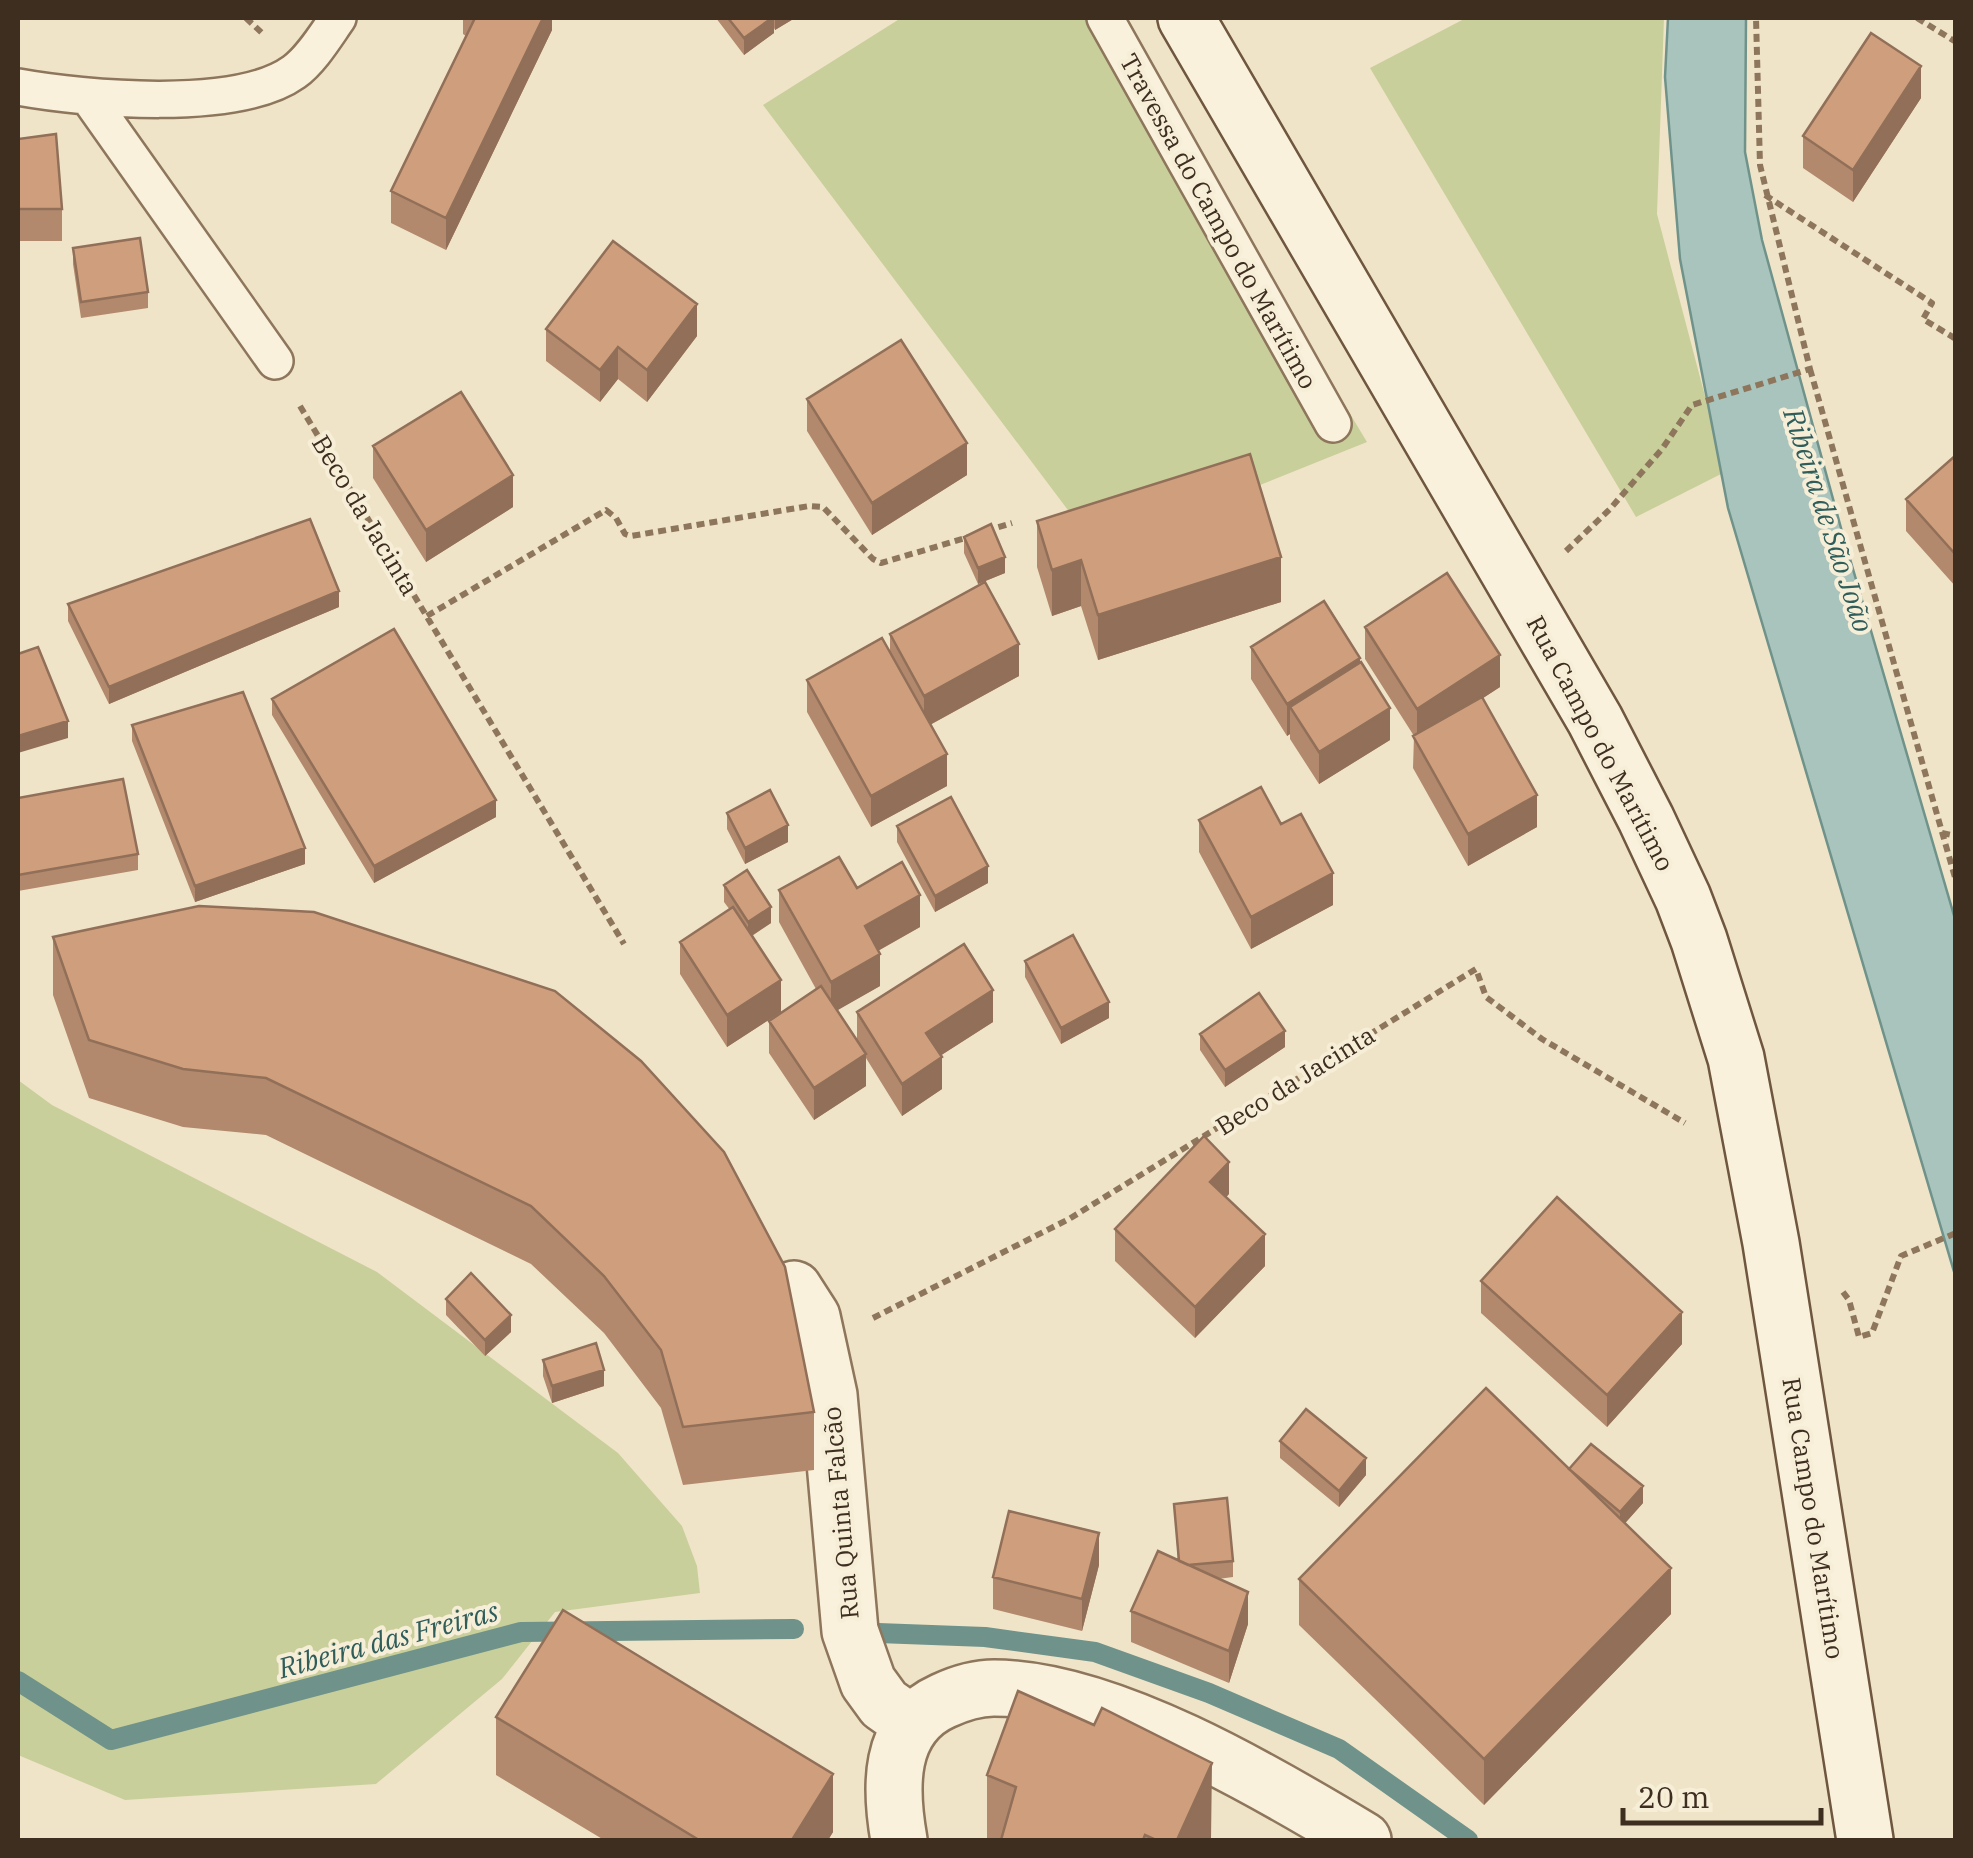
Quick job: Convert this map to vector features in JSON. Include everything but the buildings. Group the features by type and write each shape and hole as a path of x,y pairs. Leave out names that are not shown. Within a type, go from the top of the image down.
{"main road":[{"name":"Rua Campo do Marítimo","path":"1186,18 1585,703 1646,818 1699,940 1736,1058 1771,1242 1865,1840"},
{"name":"Rua Quinta Falcão","path":"794,1289 812,1317 830,1394 850,1631 868,1682 884,1704 911,1723"},
{"path":"900,1840 894,1809 894,1767 911,1723 958,1694 990,1688 1037,1692 1135,1720 1281,1790 1363,1840"}],"lane":[{"path":"18,87 89,98 212,97 276,83 298,70 338,18"},
{"name":"Travessa do Campo do Marítimo","path":"1105,18 1333,424"},
{"path":"89,98 275,362"}],"path":[{"path":"1756,18 1760,165 1765,195 1810,369 1956,881"},
{"path":"1917,18 1956,42"},
{"path":"1765,195 1932,303 1923,319 1956,340"},
{"name":"Beco da Jacinta","path":"275,362 337,472 624,944"},
{"path":"1558,538 1566,552 1662,449 1692,405 1810,369"},
{"path":"427,616 606,510 625,534 632,536 808,506 823,507 880,563 1012,524"},
{"path":"1942,833 1956,836"},
{"name":"Beco da Jacinta","path":"820,1344 1070,1218 1476,969 1486,997 1514,1018 1686,1124 1708,1132 1749,1125"},
{"path":"1836,1282 1849,1300 1859,1337 1872,1333 1901,1256 1956,1233"}],"green space":[{"path":"901,18 1112,18 1367,442 1098,550 763,105"},
{"path":"1466,18 1664,18 1657,214 1725,472 1636,517 1370,68"},
{"path":"18,1080 52,1105 377,1272 618,1453 682,1526 697,1566 700,1593 555,1612 502,1679 376,1784 125,1800 18,1755"}],"water":[{"name":"Ribeira de São João","path":"1668,18 1746,18 1745,152 1762,240 1955,919 1955,1275 1728,508 1680,259 1665,77"}],"waterway":[{"name":"Ribeira das Freiras","path":"18,1681 111,1740 521,1632 794,1629"},
{"path":"878,1633 985,1637 1095,1652 1209,1693 1339,1749 1468,1840"}]}
